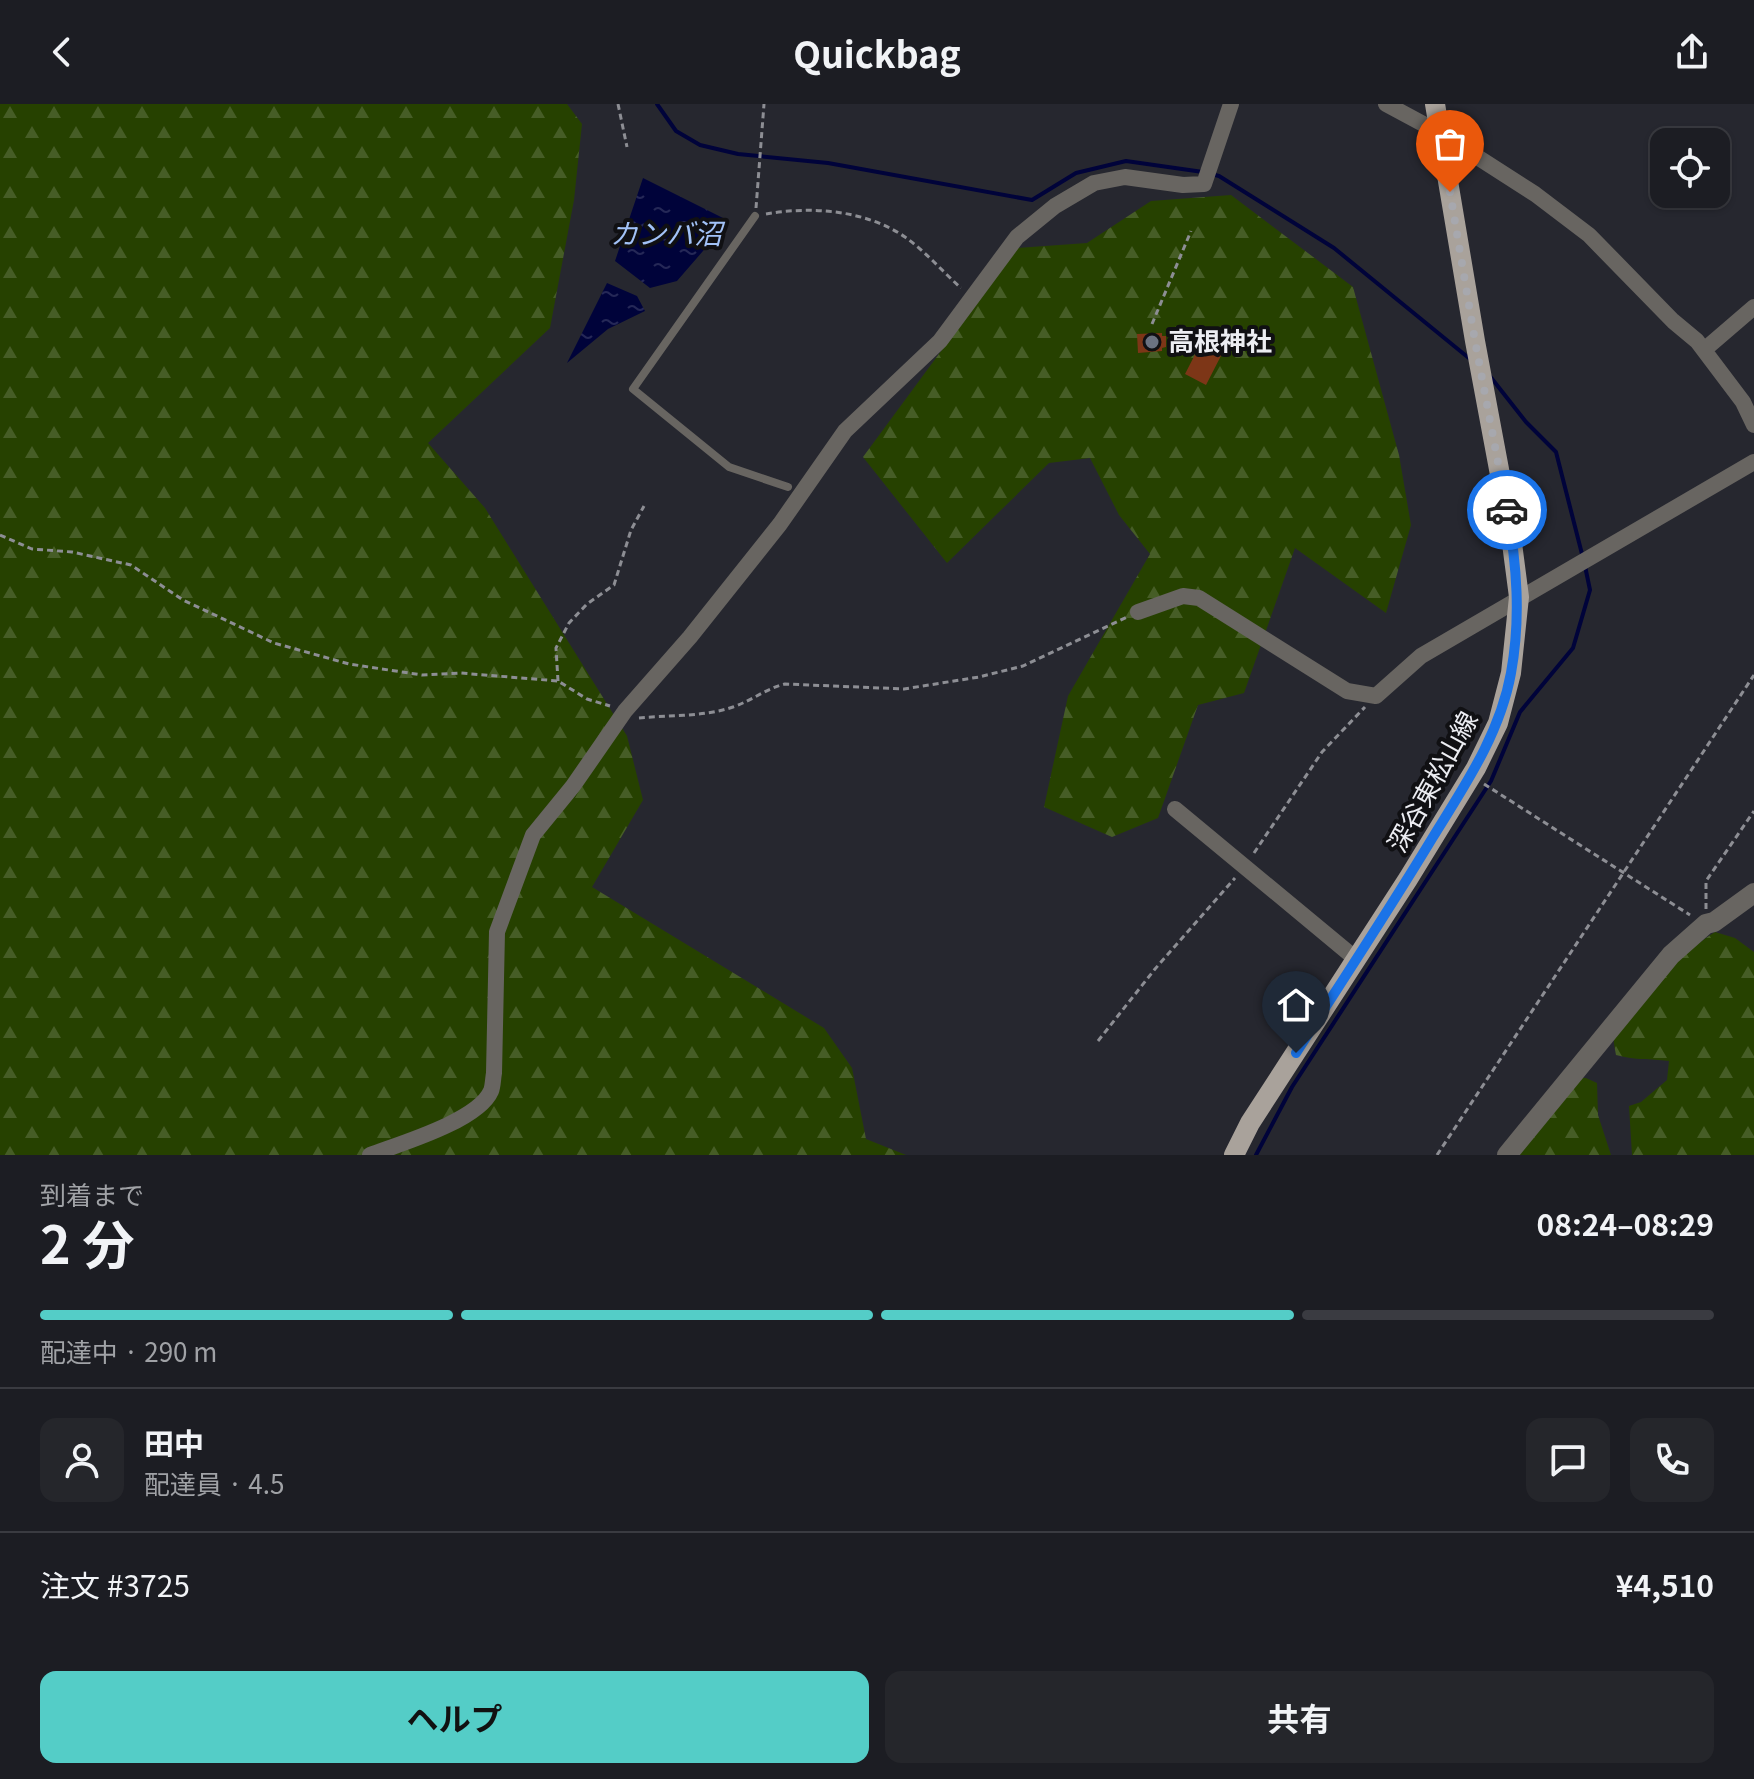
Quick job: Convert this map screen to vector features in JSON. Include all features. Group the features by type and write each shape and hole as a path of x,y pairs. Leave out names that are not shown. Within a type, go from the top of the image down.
{"main road":[{"name":"深谷東松山線","path":"1234,1155 1250,1123 1471,775 1498,723 1511,673 1519,597 1510,528 1435,104"}],"street":[{"path":"370,1155 475,1110 490,1093 494,1073 497,932 533,835 573,786 625,711 690,637 780,524 845,431 940,341 1017,237 1055,206 1094,183 1125,177 1183,185 1204,184 1231,104"},
{"path":"1386,104 1440,133 1568,217 1704,350 1743,402 1754,425"},
{"path":"1704,350 1754,307"},
{"path":"1138,612 1183,596 1199,598 1347,691 1376,696 1421,656 1754,462"},
{"path":"1175,809 1356,959"},
{"path":"1507,1155 1671,955 1706,924 1714,922 1754,893"}],"lane":[{"path":"755,216 633,389 729,467 788,487"}],"path":[{"path":"618,104 627,147"},
{"path":"764,104 755,216 788,210 858,215 904,237 971,297"},
{"path":"1152,324 1191,231"},
{"path":"558,681 556,648 569,623 587,604 614,585 631,530 644,506"},
{"path":"0,535 32,549 72,552 131,565 183,600 274,643 349,664 422,675 460,673 558,681 587,699 638,718 661,719 730,708 767,688 785,684 904,689 979,677 1023,666 1138,612"},
{"path":"1437,1155 1754,675"},
{"path":"1471,775 1706,924"},
{"path":"1706,924 1706,881 1754,811"}],"green space":[{"path":"0,104 567,104 582,124 574,200 550,328 428,443 485,508 627,736 643,800 592,887 824,1028 852,1068 866,1139 906,1155 0,1155"},
{"path":"1231,195 1353,287 1399,455 1411,525 1386,613 1295,548 1244,693 1198,705 1158,818 1112,837 1044,807 1068,696 1150,554 1119,515 1090,458 1049,463 947,563 863,457 1017,248 1087,243 1151,201"},
{"path":"1715,932 1735,938 1754,952 1754,1155 1632,1155 1629,1106 1641,1102 1667,1080 1669,1061 1616,1055 1614,1036 1629,1009 1642,994 1673,964"},
{"path":"1573,1078 1586,1078 1597,1083 1598,1115 1611,1155 1510,1155"}],"water":[{"name":"カンバ沼","path":"643,178 723,218 703,251 677,281 650,288 615,261"},
{"path":"607,283 637,296 645,311 608,329 567,363"}],"building":[{"name":"高根神社","path":"1162,333 1166,336 1166,347 1162,351 1138,353 1137,334"},
{"path":"1204,337 1225,348 1206,385 1185,374"}],"waterway":[{"path":"657,104 676,131 700,145 738,154 828,163 1032,200 1076,173 1126,161 1203,172"},
{"path":"1211,174 1219,176 1334,248 1470,359"},
{"path":"1489,375 1526,422 1556,452 1583,558"},
{"path":"1256,1155 1292,1087 1491,781 1520,712 1573,648 1590,590 1585,566"}],"way so far":[{"path":"1450,192 1507,510"}],"place":[{"name":"高根神社","path":"1152,342"}],"route":[{"path":"1296,1053 1476,768 1498,723 1511,673 1519,597 1507,510"}]}
